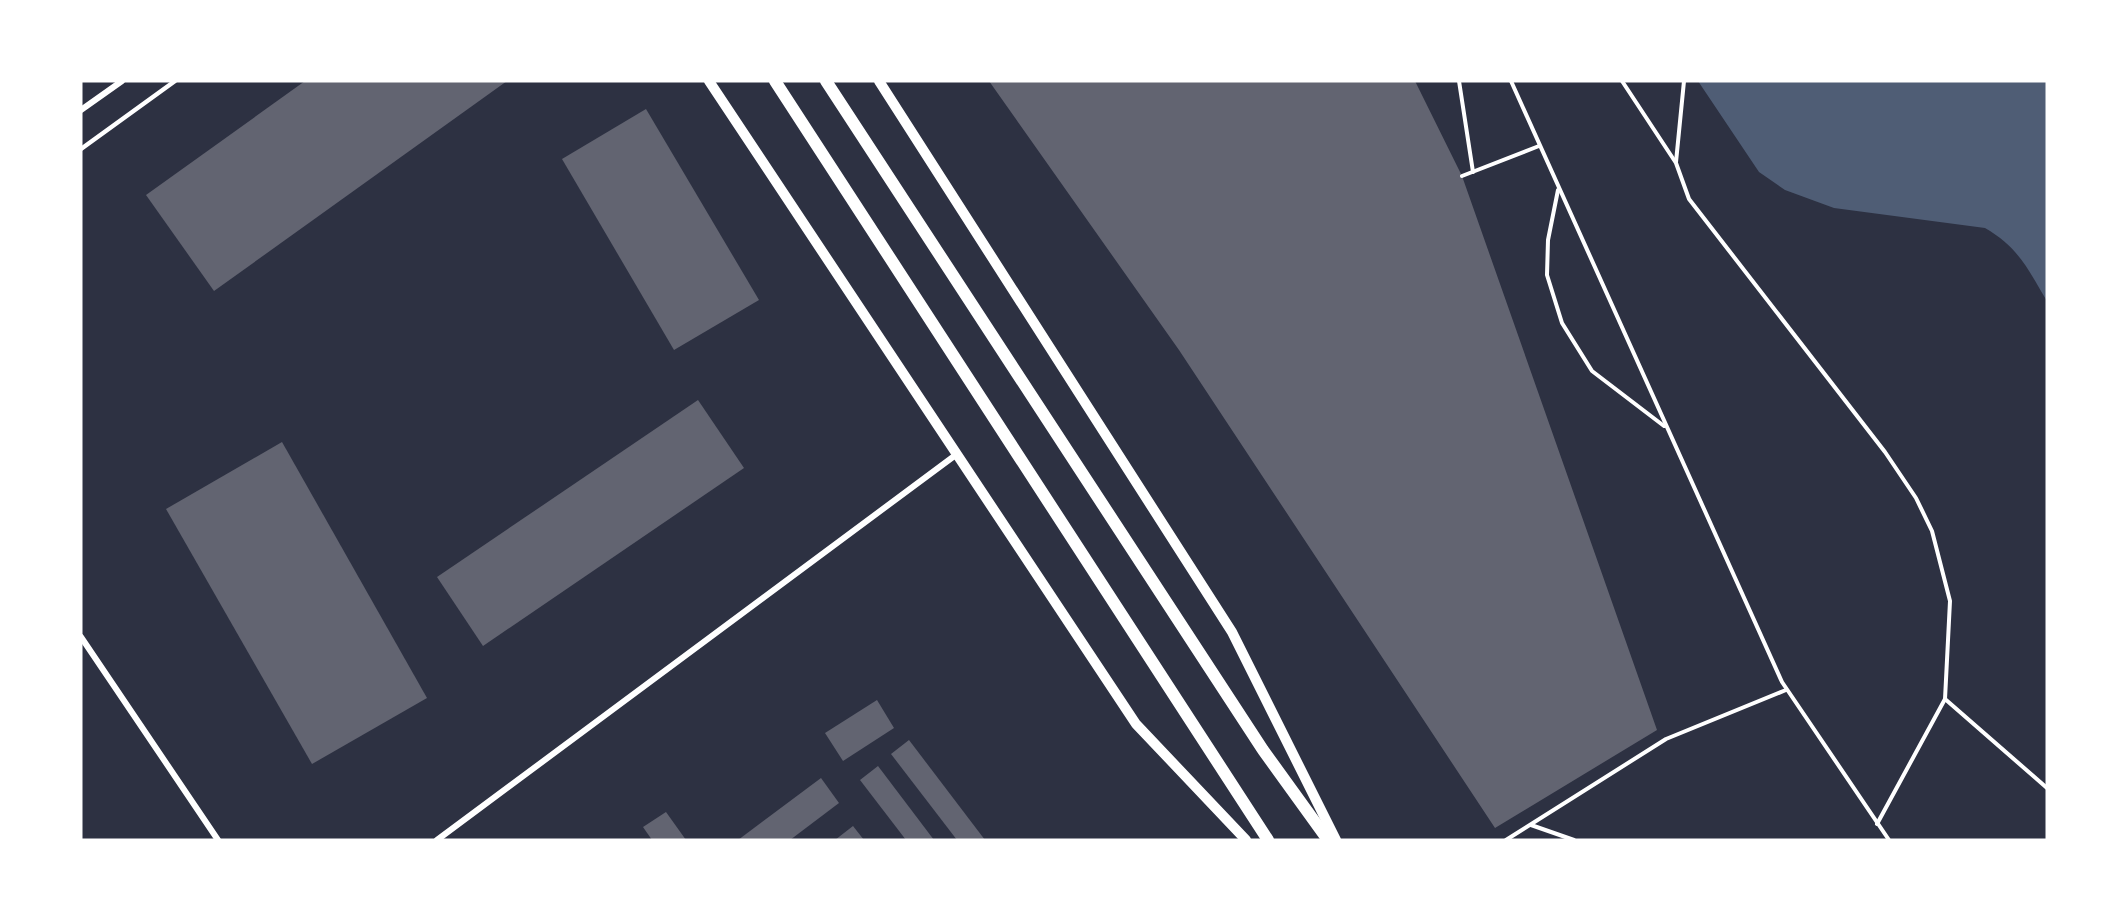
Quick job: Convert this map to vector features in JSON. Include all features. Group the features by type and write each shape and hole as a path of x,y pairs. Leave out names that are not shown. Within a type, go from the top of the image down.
{"main road":[{"path":"775,81 1268,840"},
{"path":"826,81 1263,750 1328,840"}],"street":[{"path":"81,110 122,81"},
{"path":"709,81 1136,724 1246,840"},
{"path":"879,81 1232,632 1336,840"},
{"path":"437,840 957,454"},
{"path":"81,637 218,840"}],"lane":[{"path":"81,149 175,81"}],"path":[{"path":"1459,81 1473,172"},
{"path":"1511,81 1786,690 1889,840"},
{"path":"1622,81 1676,163 1689,199 1885,452 1920,506 1932,531 1950,601 1945,699 1877,824"},
{"path":"1676,163 1684,81"},
{"path":"1462,176 1539,147"},
{"path":"1558,189 1548,240 1547,275 1563,322 1592,371 1666,427"},
{"path":"1506,840 1666,739 1786,690"},
{"path":"1945,699 1974,721 2047,788"},
{"path":"1530,825 1574,840"}],"water":[{"path":"1698,81 2047,81 2047,301 2014,251 1985,228 1834,208 1785,190 1759,172"}],"building":[{"path":"305,81 507,81 214,291 146,195"},
{"path":"989,81 1415,81 1462,176 1657,730 1495,828 1179,350"},
{"path":"646,109 759,300 674,350 562,159"},
{"path":"698,400 744,468 483,646 437,577"},
{"path":"282,442 427,698 312,764 166,509"},
{"path":"877,700 894,728 843,761 825,733"},
{"path":"909,740 985,840 957,840 891,754"},
{"path":"878,766 934,840 906,840 860,780"},
{"path":"821,778 839,803 790,840 738,840"},
{"path":"666,812 686,840 652,840 643,827"},
{"path":"853,826 864,840 835,840"}]}
